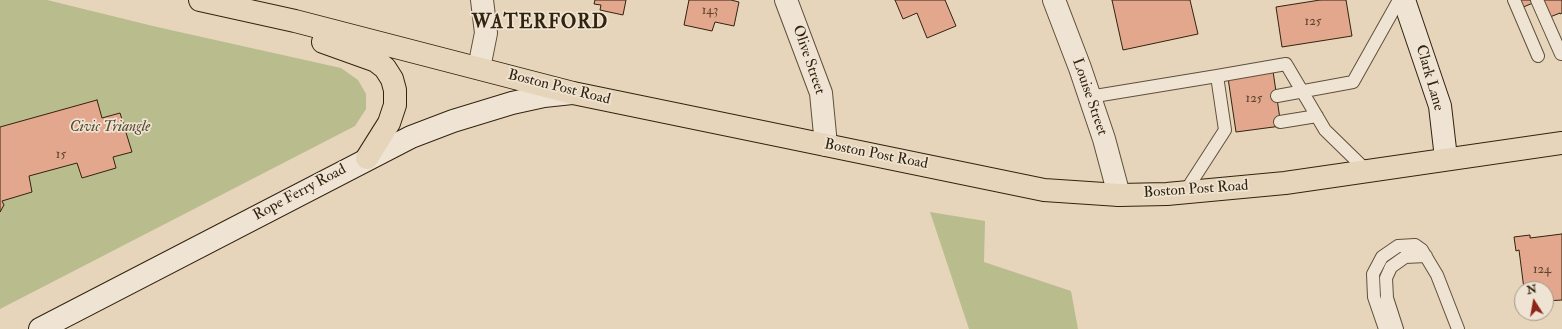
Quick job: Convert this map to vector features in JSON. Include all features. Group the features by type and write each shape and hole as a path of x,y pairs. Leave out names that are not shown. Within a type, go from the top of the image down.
{"main road":[{"name":"Boston Post Road","path":"200,0 254,6 295,21 573,93 1044,190 1119,195 1186,192 1285,182 1446,158 1562,143"},
{"path":"479,68 486,33 482,0"},
{"name":"Olive Street","path":"786,0 821,93 826,145"},
{"name":"Louise Street","path":"1054,0 1104,139 1119,195"},
{"name":"Clark Lane","path":"1404,0 1440,106 1446,158"},
{"path":"295,21 321,41 376,61 385,68 392,79 395,90 395,105 390,123 367,158"},
{"name":"Rope Ferry Road","path":"40,329 367,158 411,137 484,111 512,103 573,93"}],"lane":[{"path":"1276,96 1352,82 1399,0"},
{"path":"1514,0 1538,56"},
{"path":"1537,0 1561,54"},
{"path":"1089,97 1286,64 1325,130 1366,170"},
{"path":"1186,192 1230,129 1227,103 1217,76"},
{"path":"1280,122 1317,116"},
{"path":"1384,329 1374,296 1373,274 1382,257 1398,246 1415,245 1422,250 1436,275 1458,329"},
{"path":"1397,329 1387,298 1386,278 1391,267 1405,257 1426,256"}],"green space":[{"name":"Civic Triangle","path":"0,0 47,0 157,27 341,68 358,80 366,94 366,109 355,126 0,309"},
{"path":"930,212 985,221 984,262 1071,291 1078,329 969,329"}],"building":[{"path":"595,0 626,0 623,15 600,10 601,5 594,4"},
{"path":"689,0 731,0 739,2 734,26 715,22 712,31 684,25"},
{"path":"895,0 945,0 956,26 927,38 917,13 903,19"},
{"path":"1112,0 1190,0 1198,34 1123,50"},
{"path":"1320,0 1346,0 1352,36 1282,47 1276,7"},
{"path":"1509,0 1540,0 1514,11"},
{"path":"1542,0 1562,0 1562,13 1550,17"},
{"path":"1273,71 1281,126 1236,132 1228,78"},
{"path":"97,100 102,118 120,113 132,152 113,157 116,168 82,178 77,163 29,176 32,192 2,201 4,205 0,212 0,127"},
{"path":"1562,234 1562,300 1554,300 1554,281 1523,281 1519,250 1516,251 1514,237 1530,235 1530,238"}],"district":[{"name":"WATERFORD","path":"540,24"}]}
